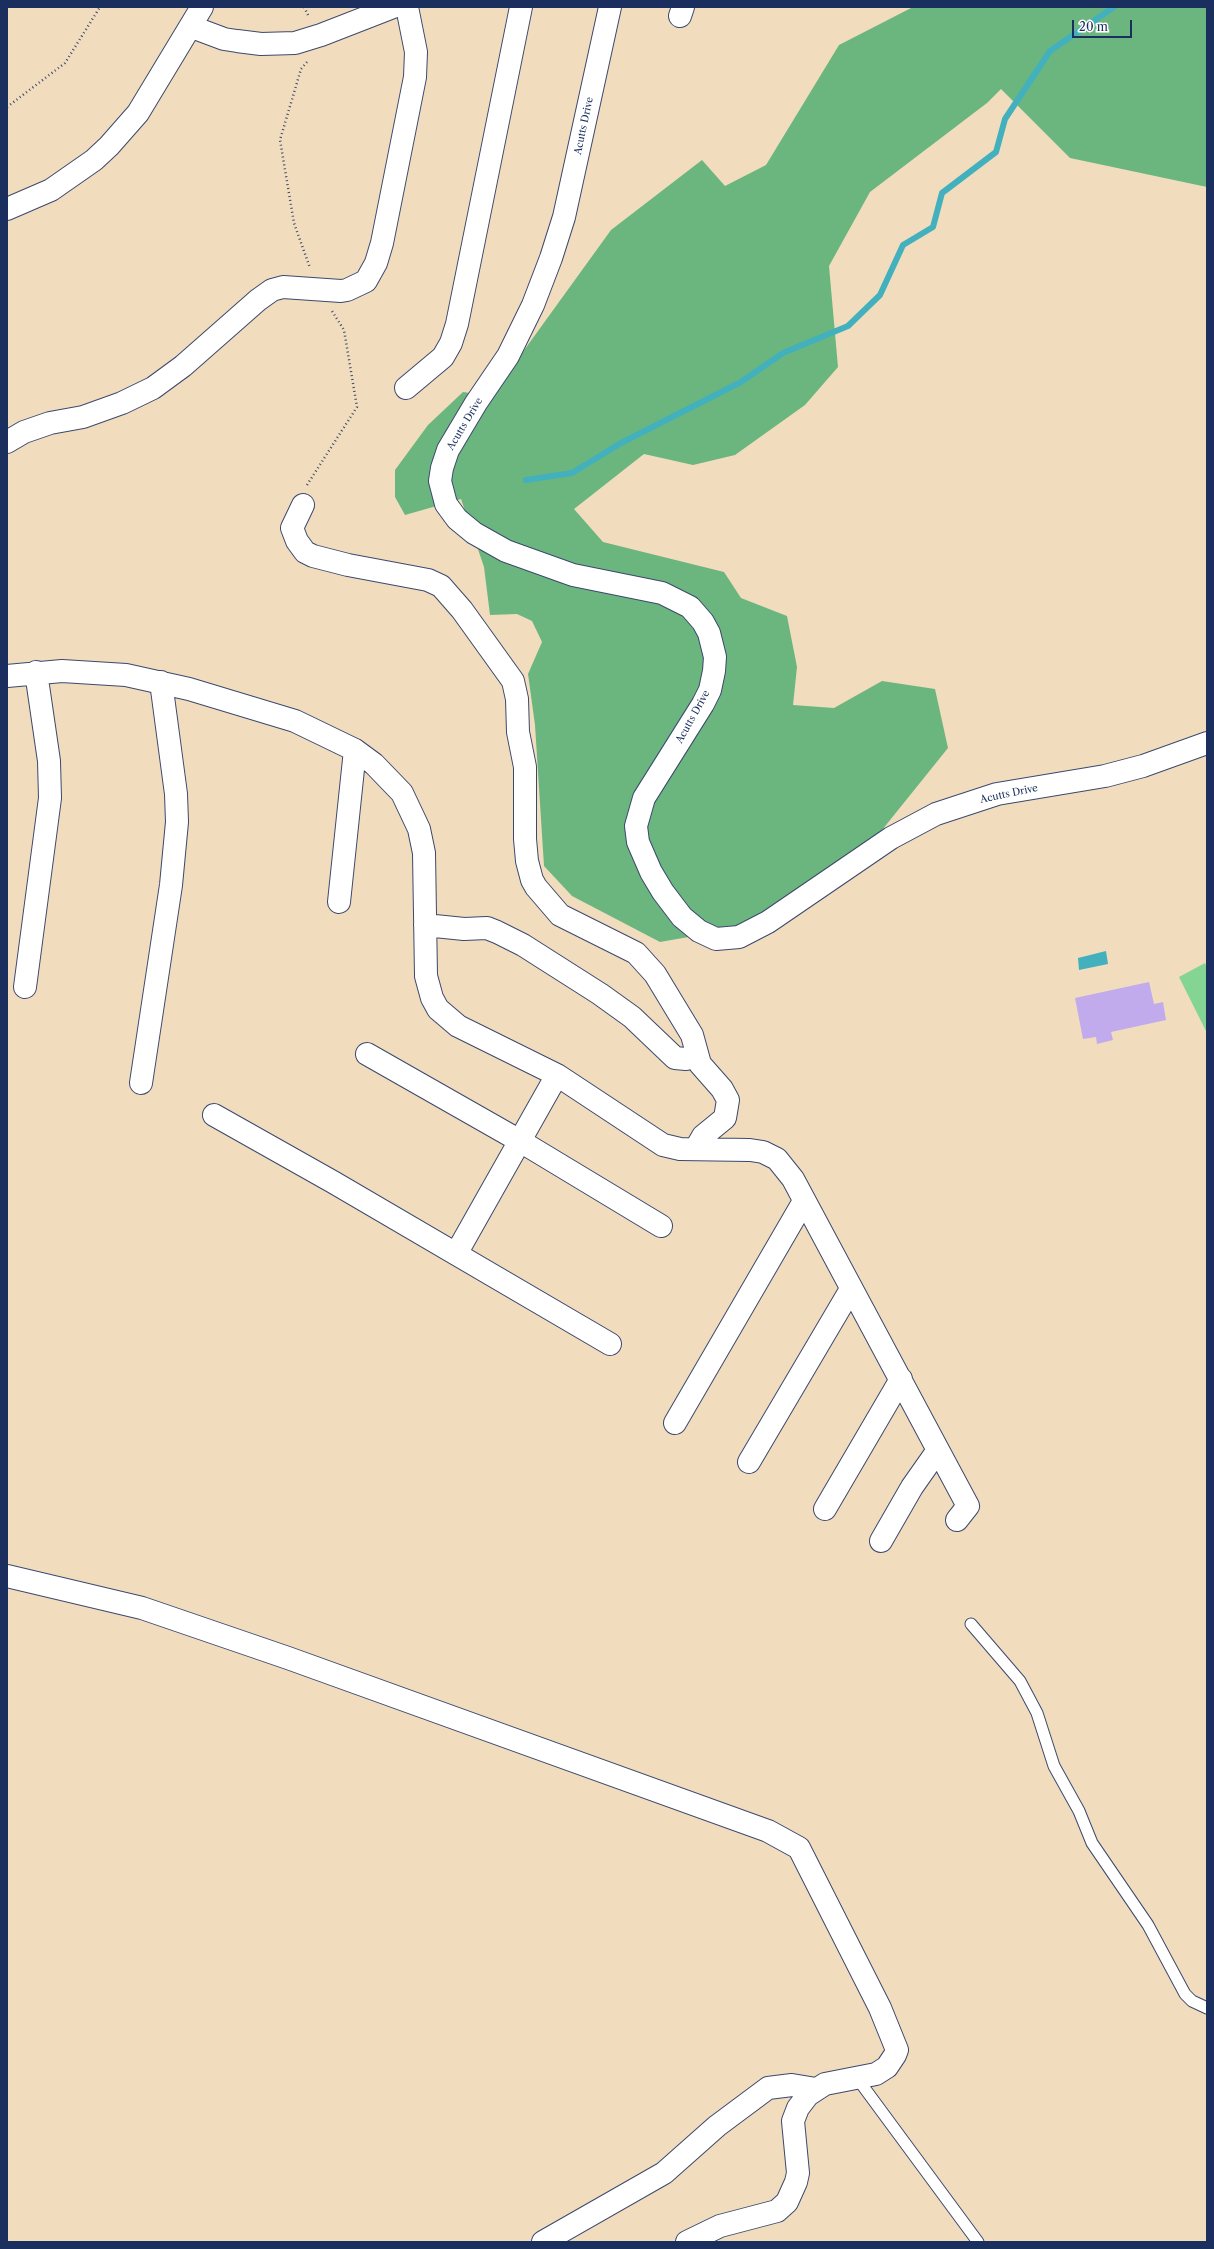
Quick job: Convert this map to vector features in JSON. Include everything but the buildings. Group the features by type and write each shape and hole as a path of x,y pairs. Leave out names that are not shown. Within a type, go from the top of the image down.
{"street":[{"path":"7,209 51,190 94,160 109,146 138,113 192,26 202,7"},
{"path":"192,26 224,39 245,43 295,43 321,35 393,7"},
{"path":"7,442 24,432 50,423 83,417 122,403 153,388 182,366 258,300 272,290 284,287 318,288 341,291 360,285 369,277 376,263 382,243 417,63 407,7"},
{"path":"406,388 443,357 451,343 457,324 521,7"},
{"name":"Acutts Drive","path":"610,7 564,218 551,258 533,305 508,356 448,450 442,468 441,489 446,504 462,525 506,551 573,575 662,593 690,607 703,622 711,639 715,657 710,690 704,704 644,798 636,826 638,842 651,872 663,892 682,917 699,930 716,939 727,939 752,932 891,838 942,812 997,794 1105,776 1143,766 1207,743"},
{"path":"303,505 292,528 296,541 305,552 313,556 348,565 428,580 441,586 462,610 506,670 516,687 518,732 525,767 525,839 527,861 532,880 540,892 560,915 636,953 655,974 692,1035 697,1054 704,1070 726,1095 728,1108 723,1121 702,1136 696,1148"},
{"path":"7,676 36,672 62,671 126,675 161,682 294,721 355,750 374,764 397,786 408,802 414,816 424,853 426,976 432,998 438,1009 458,1026 557,1075 652,1139 672,1148 750,1150 770,1155 787,1170 901,1379 968,1506 957,1520"},
{"path":"25,987 50,798 50,760 36,672"},
{"path":"141,1083 164,931 177,822 176,794 161,682"},
{"path":"339,902 355,750"},
{"path":"425,925 464,929 487,928 497,932 523,945 632,1016 674,1058 686,1059 697,1054"},
{"path":"368,1054 520,1141 661,1226"},
{"path":"456,1254 557,1075"},
{"path":"214,1115 333,1182 610,1344"},
{"path":"675,1423 804,1202"},
{"path":"749,1462 851,1289"},
{"path":"825,1509 901,1379"},
{"path":"881,1541 912,1487 938,1450"},
{"path":"7,1576 142,1608 768,1831 794,1844 805,1857 820,1890 880,2008 897,2050 892,2061 887,2067 876,2074 834,2081 816,2089 798,2108 793,2121 798,2173 794,2188 787,2202 777,2211 720,2226 687,2242"},
{"path":"543,2242 664,2174 717,2126 768,2088 792,2086 816,2089"}],"lane":[{"path":"970,1624 1020,1681 1037,1713 1054,1766 1079,1811 1092,1843 1148,1925 1185,1994 1192,2001 1207,2008"},
{"path":"856,2078 978,2242"}],"path":[{"path":"7,107 65,63 100,7"},
{"path":"303,505 307,484 357,407 344,330 318,288 294,223 280,140 300,69 325,46 321,35 304,10 304,7"}],"green space":[{"path":"913,7 1207,7 1207,187 1070,158 1001,89 987,103 870,192 829,266 838,367 805,405 735,455 693,465 644,454 574,509 603,542 724,572 741,598 787,616 797,667 793,705 834,708 882,681 935,689 948,748 878,835 740,928 660,942 572,896 544,866 535,725 528,674 542,642 532,621 517,614 490,615 484,567 461,499 405,515 395,497 395,470 428,425 463,392 491,396 611,230 702,160 725,186 766,165 839,45"},
{"path":"1205,963 1207,967 1207,1033 1179,977"}],"water":[{"path":"1106,951 1108,964 1079,970 1078,958"}],"waterway":[{"path":"526,480 572,473 621,443 741,382 783,353 848,326 880,295 903,245 933,227 942,193 996,152 1005,119 1050,51 1114,7"}]}
